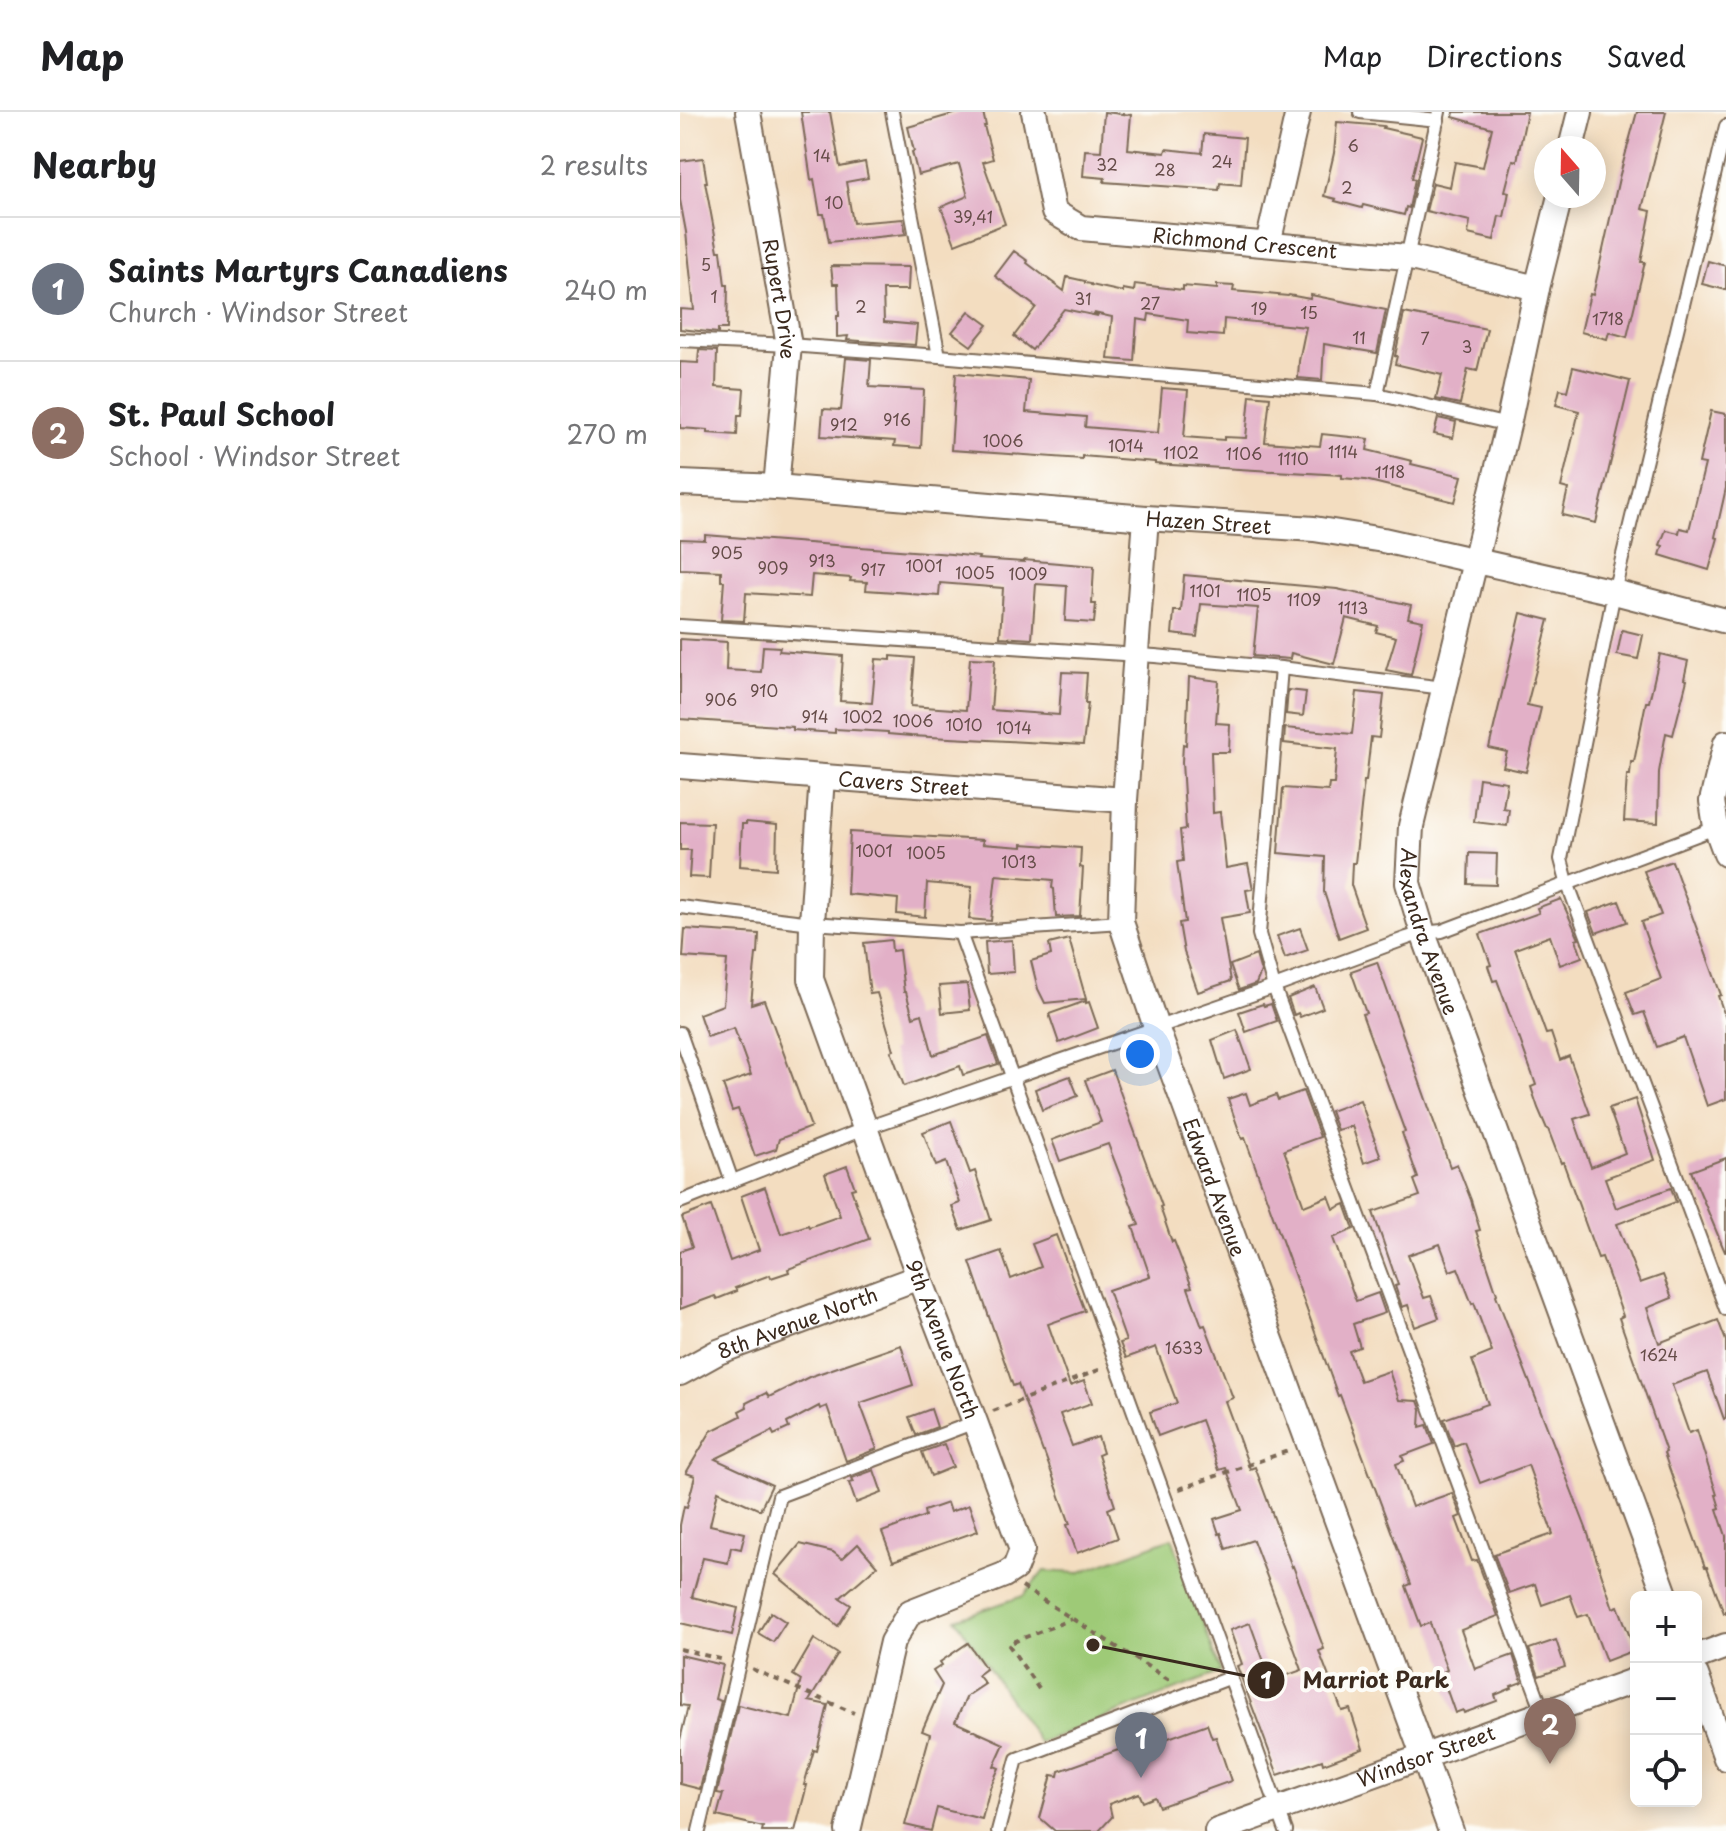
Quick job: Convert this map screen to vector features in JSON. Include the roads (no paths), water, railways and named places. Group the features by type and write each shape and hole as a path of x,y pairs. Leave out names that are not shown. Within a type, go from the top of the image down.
{"street":[{"name":"Rupert Drive","path":"748,112 789,345 776,487"},
{"name":"Richmond Crescent","path":"1034,112 1054,212 1081,228 1407,257 1537,288"},
{"path":"1268,244 1298,112"},
{"path":"1574,136 1580,112"},
{"name":"Alexandra Avenue","path":"1557,208 1411,826 1408,883 1423,933 1664,1591"},
{"name":"Hazen Street","path":"680,483 776,487 1314,529 1383,540 1614,592 1726,621"},
{"name":"Edward Avenue","path":"1146,518 1125,800 1121,922 1156,1027 1451,1831"},
{"path":"1726,743 1712,801 1726,854"},
{"name":"Cavers Street","path":"680,766 1125,800"},
{"name":"9th Avenue North","path":"822,777 811,979 919,1277 983,1417 1022,1550 1015,1568 1004,1575 910,1612 892,1642 848,1831"},
{"name":"8th Avenue North","path":"680,1373 718,1352 919,1277"},
{"path":"1702,1655 1726,1646"},
{"name":"Windsor Street","path":"1217,1831 1282,1820 1424,1757 1630,1682"},
{"path":"1702,1692 1726,1758"}],"lane":[{"path":"892,112 939,356"},
{"path":"1360,112 1438,116 1377,394"},
{"path":"1726,126 1614,592 1561,859 1726,1309"},
{"path":"680,340 939,356 1377,394 1508,425"},
{"path":"680,626 1137,656 1281,668 1444,688"},
{"path":"1281,668 1259,934 1274,987 1544,1714"},
{"path":"680,1202 866,1128 1423,933 1442,931 1721,826"},
{"path":"680,907 812,923 960,933 1121,922"},
{"path":"960,933 1282,1820"},
{"path":"680,1033 732,1181"},
{"path":"680,1190 699,1194"},
{"path":"699,1831 779,1496 983,1417"},
{"path":"998,1831 1017,1759 1229,1678"}],"place":[{"name":"Marriot Park","path":"1093,1645"},
{"name":"St. Paul School","path":"1550,1764"},
{"name":"Saints Martyrs Canadiens","path":"1141,1778"}]}
